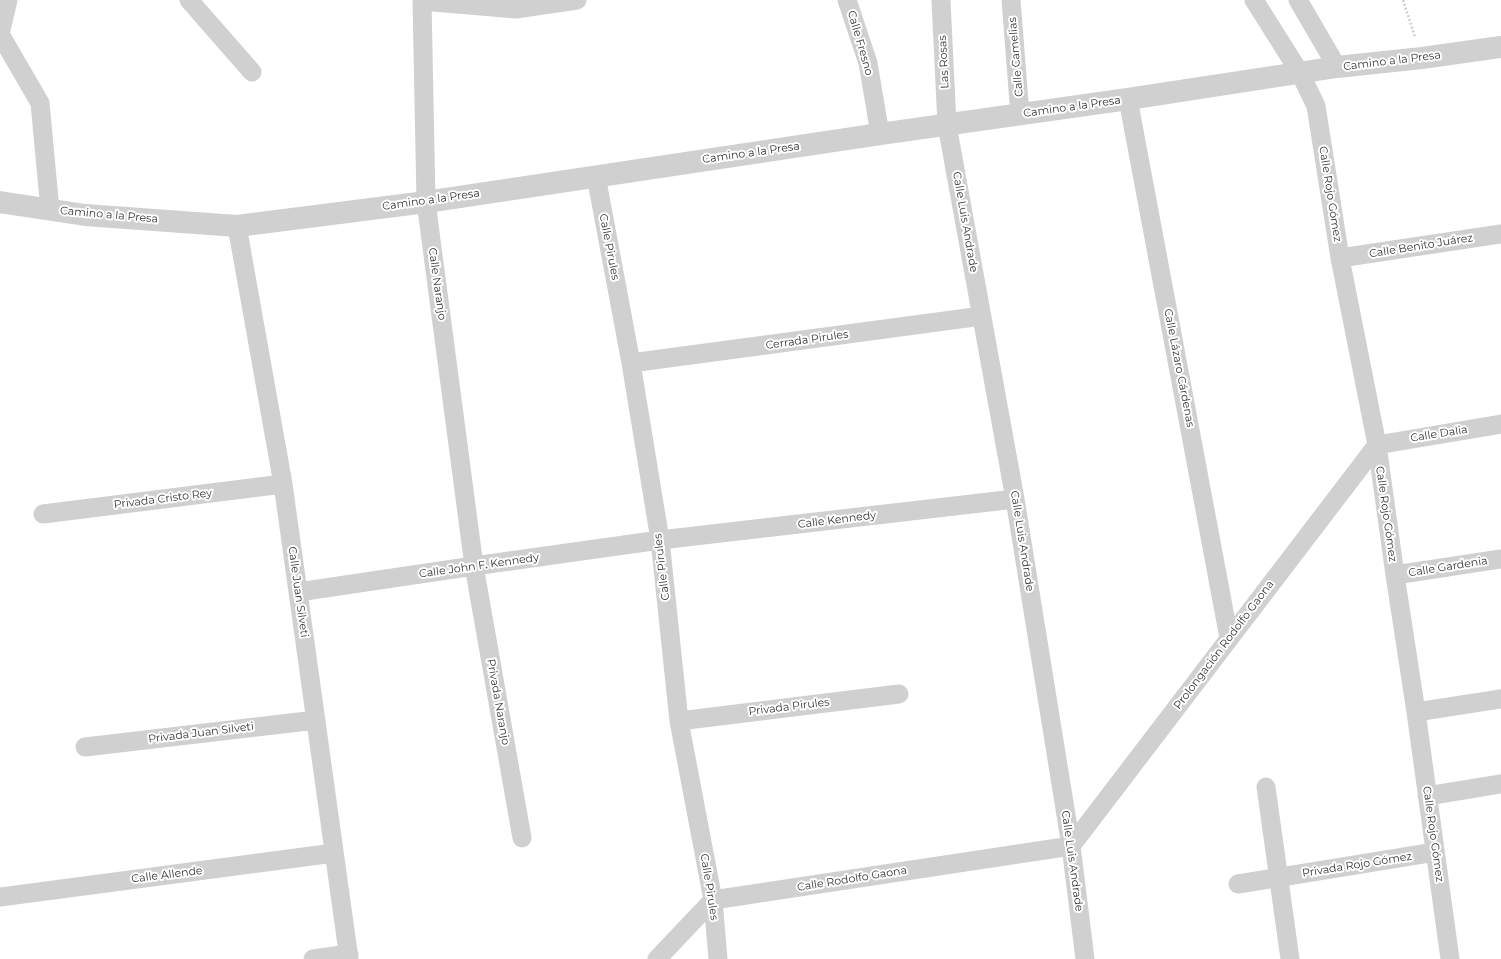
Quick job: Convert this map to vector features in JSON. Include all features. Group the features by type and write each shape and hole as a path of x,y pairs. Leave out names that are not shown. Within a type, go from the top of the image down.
{"street":[{"path":"8,0 0,34 40,102 50,210"},
{"path":"189,0 252,72"},
{"path":"422,0 516,8 578,0"},
{"name":"Calle Naranjo","path":"422,0 426,202 474,566"},
{"name":"Calle Fresno","path":"847,0 868,62 880,134"},
{"name":"Las Rosas","path":"941,0 947,125"},
{"name":"Calle Camelias","path":"1011,0 1020,115"},
{"name":"Calle Rojo Gómez","path":"1254,0 1300,73 1316,106 1340,258 1377,444 1450,959"},
{"path":"1298,0 1337,67"},
{"name":"Camino a la Presa","path":"0,202 85,215 237,226 426,202 1337,67 1422,58 1501,47"},
{"name":"Calle Lázaro Cárdenas","path":"1128,99 1229,638"},
{"name":"Calle Luis Andrade","path":"947,125 1015,499 1071,846 1085,959"},
{"name":"Calle Pirules","path":"596,176 631,363 660,540 679,721 713,900 718,959"},
{"name":"Calle Juan Silveti","path":"237,226 283,484 349,956"},
{"name":"Calle Benito Juárez","path":"1340,258 1501,234"},
{"name":"Cerrada Pirules","path":"631,363 982,316"},
{"name":"Calle Dalia","path":"1377,444 1501,424"},
{"name":"Prolongación Rodolfo Gaona","path":"1071,846 1377,444"},
{"name":"Privada Cristo Rey","path":"43,514 283,484"},
{"name":"Calle Kennedy","path":"660,540 1015,499"},
{"name":"Calle John F. Kennedy","path":"298,592 660,540"},
{"name":"Calle Gardenia","path":"1395,575 1501,559"},
{"name":"Privada Naranjo","path":"474,566 522,838"},
{"name":"Privada Pirules","path":"679,721 899,694"},
{"path":"1416,712 1501,699"},
{"name":"Privada Juan Silveti","path":"85,747 316,720"},
{"path":"1427,796 1501,784"},
{"path":"1266,787 1290,959"},
{"name":"Calle Rodolfo Gaona","path":"713,900 1071,846"},
{"name":"Privada Rojo Gómez","path":"1238,884 1435,852"},
{"name":"Calle Allende","path":"0,897 334,853"},
{"path":"657,959 713,900"},
{"path":"313,959 349,956"}],"path":[{"path":"1403,0 1422,58"}]}
